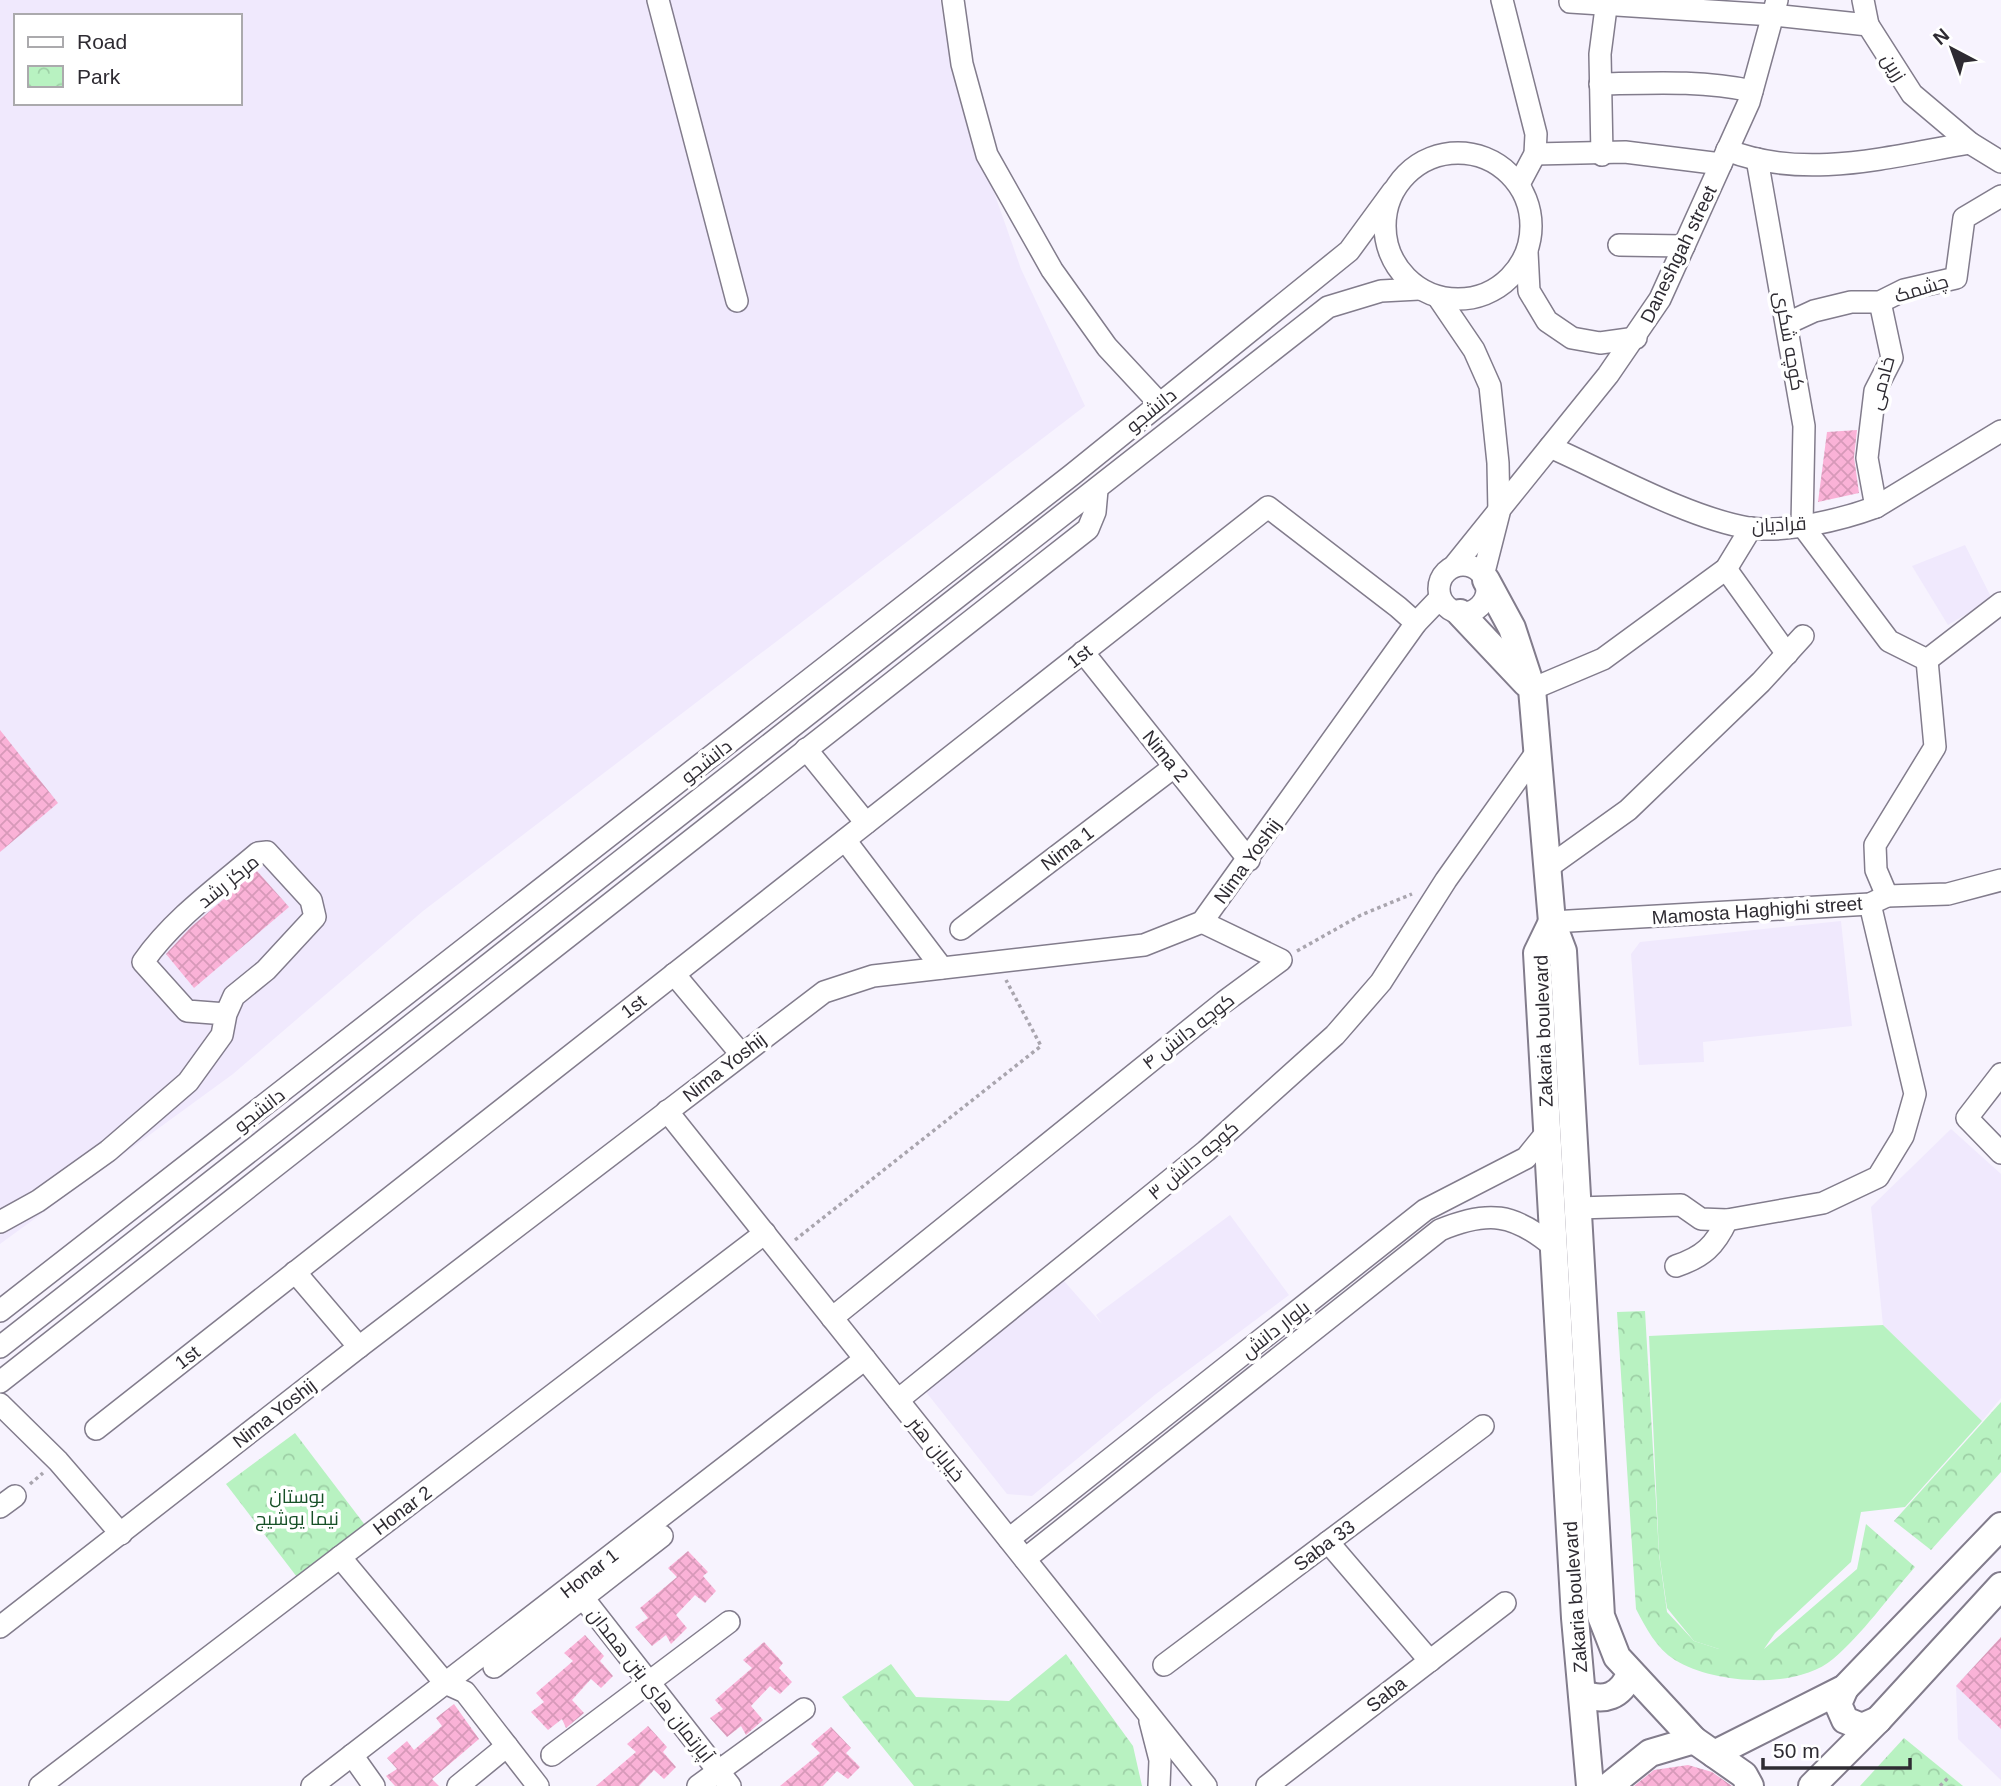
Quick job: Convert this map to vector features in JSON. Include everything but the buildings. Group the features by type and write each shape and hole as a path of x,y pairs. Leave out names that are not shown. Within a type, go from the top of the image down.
{"main road":[{"path":"1485,578 1512,628 1532,689 1552,922"},
{"path":"1450,606 1532,689"},
{"name":"Zakaria boulevard","path":"1552,922 1537,953 1581,1693 1590,1786"},
{"name":"Zakaria boulevard","path":"1552,922 1563,951 1601,1616 1617,1657 1630,1674 1704,1747 1744,1776 1750,1786"},
{"path":"1878,1720 1862,1727 1845,1720 1838,1704 1845,1688 2001,1526"},
{"path":"1812,1786 1878,1720 2001,1586"},
{"path":"1581,1693 1593,1698 1605,1698 1625,1685 1630,1674"},
{"path":"1609,1786 1650,1753 1704,1747 1845,1688"}],"street":[{"path":"658,0 737,301"},
{"path":"953,0 962,64 987,155 1052,270 1107,347 1160,404"},
{"path":"1502,0 1535,134 1535,154 1519,184"},
{"path":"1570,2 1775,8 1868,25 1863,0"},
{"path":"1602,155 1600,54 1607,3"},
{"name":"Daneshgah street","path":"1454,566 1499,513 1636,338 1660,299 1752,91 1775,8"},
{"name":"زرین","path":"1868,25 1912,94 1970,144 2001,162"},
{"path":"1600,84 1726,85 1752,91"},
{"path":"1535,154 1602,155 1625,152 1757,159 1826,166 1970,144"},
{"path":"1499,513 1490,386 1474,350 1429,293 1402,274 1388,245 1385,212 1392,191 1408,171 1429,157 1454,152 1479,155 1502,166 1519,184 1529,206 1532,229 1527,252 1529,291 1547,321 1572,338 1581,340 1600,343 1636,338"},
{"name":"کوچه شکری","path":"1757,159 1804,426 1802,525"},
{"name":"دانشجو","path":"0,1311 1160,404 1349,251 1392,191"},
{"name":"چشمک","path":"1788,323 1814,311 1851,302 1880,302 1904,290 1956,278 1964,218 2001,196"},
{"path":"1619,245 1684,246"},
{"path":"1429,293 1460,299 1481,295 1500,286 1516,271 1527,252"},
{"name":"دانشجو","path":"0,1347 1328,307 1381,291 1429,293"},
{"name":"خادمی","path":"1876,507 1867,458 1875,391 1892,358 1880,302"},
{"name":"قرادیان","path":"1550,447 1700,514 1751,528 1802,525 1855,515 1876,507 2001,431"},
{"path":"0,1382 1088,529 1096,512 1097,490"},
{"name":"1st","path":"96,1429 1268,507 1416,623"},
{"name":"Daneshgah street","path":"1485,578 1499,513"},
{"path":"1802,525 1889,641 1927,660"},
{"path":"1532,689 1603,659 1726,569 1751,528"},
{"path":"1467,565 1485,578 1488,593 1482,604 1472,612 1450,606 1439,585 1444,574 1454,566 1467,565"},
{"path":"1726,569 1787,654"},
{"path":"1927,660 2001,603"},
{"name":"Nima Yoshij","path":"0,1627 359,1347 824,992 873,976 1144,945 1202,922 1250,860 1416,623 1450,606"},
{"path":"1547,868 1628,810 1803,636"},
{"name":"Nima 2","path":"1083,652 1250,860"},
{"path":"1577,1208 1681,1205 1701,1219 1727,1220 1823,1203 1878,1177 1903,1136 1914,1094 1878,900 1875,845 1934,747 1927,660"},
{"path":"806,749 866,823"},
{"path":"1446,880 1536,753"},
{"name":"Nima 1","path":"961,929 1174,767"},
{"path":"845,840 942,968"},
{"name":"مرکز رشد","path":"0,1222 38,1201 108,1151 188,1082 222,1035 226,1014 234,996 265,970 315,917 311,900 267,852 258,853 205,898 157,942 143,962 187,1011 226,1014"},
{"name":"کوچه دانش ۳","path":"898,1400 1206,1151 1335,1035 1381,982 1446,880"},
{"name":"Mamosta Haghighi street","path":"1552,922 1948,894 2001,880"},
{"path":"1202,922 1281,960"},
{"name":"کوچه دانش ۴","path":"832,1318 1224,1002 1281,960"},
{"path":"674,974 741,1054"},
{"path":"2001,1074 1968,1118 2001,1153"},
{"name":"خیابان هنر","path":"667,1111 1206,1786"},
{"name":"بلوار دانش","path":"1009,1539 1424,1210 1526,1158 1547,1132"},
{"path":"1424,1210 1440,1230"},
{"name":"بلوار دانش","path":"1025,1559 1440,1230 1469,1218 1500,1217 1530,1227 1554,1247"},
{"path":"1676,1266 1698,1259 1716,1243 1727,1220"},
{"name":"Honar 2","path":"40,1786 765,1233"},
{"path":"295,1272 359,1347"},
{"name":"Honar 1","path":"312,1786 352,1755 455,1687 865,1359"},
{"path":"0,1404 58,1461 121,1534"},
{"name":"Saba 33","path":"1164,1665 1483,1426"},
{"path":"494,1667 577,1591 662,1536"},
{"path":"1328,1542 1430,1661"},
{"path":"340,1557 507,1745 538,1786"},
{"name":"آپارتمان های بتن همدان","path":"577,1591 724,1779"},
{"name":"Saba","path":"1267,1786 1505,1603"},
{"path":"552,1755 729,1622"},
{"path":"698,1786 724,1779 804,1709"},
{"path":"1147,1712 1160,1760 1159,1786"},
{"path":"458,1786 507,1745"},
{"path":"352,1755 374,1786"}],"path":[{"path":"1281,960 1361,915 1446,880"},
{"path":"780,1252 1041,1046 997,962"},
{"path":"8,1502 58,1461"},
{"path":"1940,1786 1949,1777 1949,1786"}],"shaded area":[{"path":"0,0 940,0 954,78 1021,269 1085,406 423,911 233,1074 0,1244"},
{"path":"1965,545 1992,599 1948,625 1912,566"},
{"path":"1841,921 1852,1026 1703,1042 1704,1062 1639,1065 1631,954 1640,942"},
{"path":"1951,1129 2001,1174 2001,1398 1982,1421 1883,1325 1871,1207"},
{"path":"1230,1215 1289,1295 1156,1394 1032,1496 1007,1494 926,1392 1064,1281 1102,1324 1096,1315"},
{"path":"2001,1638 2001,1780 1958,1739 1956,1686"}],"green space":[{"path":"1645,1311 1659,1554 1667,1612 1694,1641 1719,1649 1764,1649 1857,1569 1866,1524 1915,1567 1854,1639 1833,1659 1817,1669 1799,1676 1755,1680 1711,1674 1692,1668 1662,1650 1636,1609 1617,1312"},
{"path":"1883,1325 1982,1421 1905,1507 1861,1512 1851,1562 1775,1633 1764,1649 1719,1649 1694,1641 1667,1608 1659,1553 1649,1336"},
{"path":"2001,1402 2001,1472 1931,1550 1894,1521"},
{"name":"بوستان نیما یوشیج","path":"295,1433 368,1529 300,1581 226,1484"},
{"path":"1066,1654 1133,1746 1142,1786 914,1786 842,1697 891,1664 916,1697 1009,1701"},
{"path":"1904,1738 1963,1786 1860,1786"}]}
